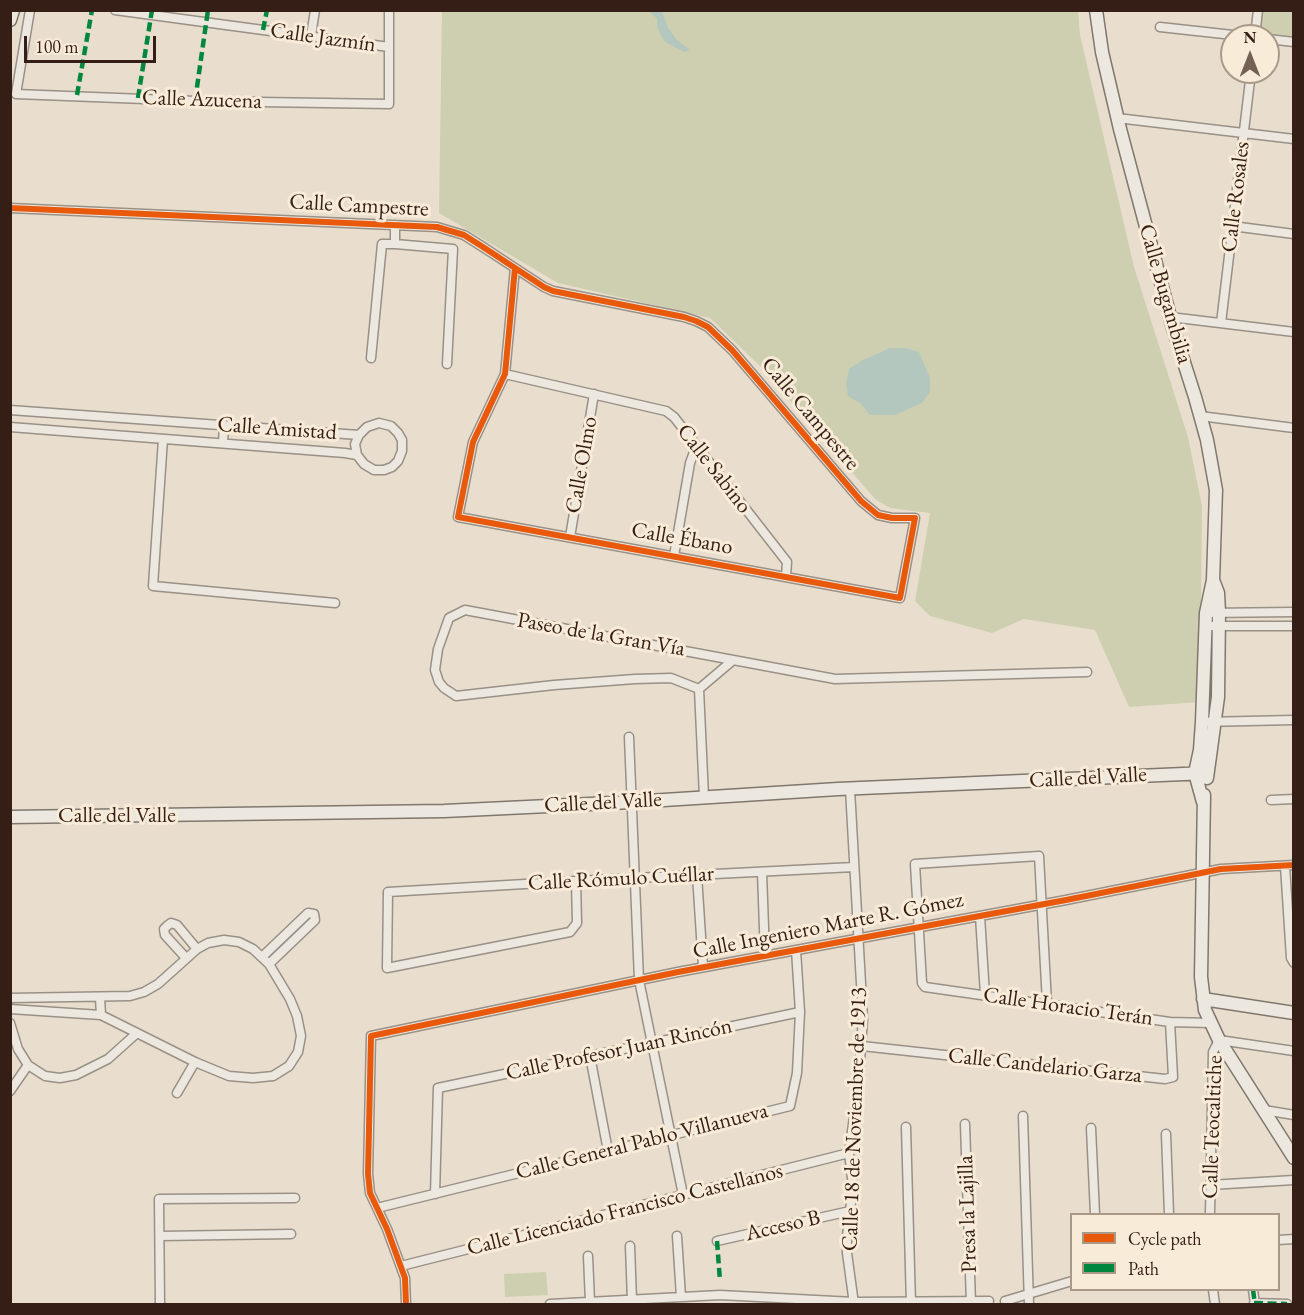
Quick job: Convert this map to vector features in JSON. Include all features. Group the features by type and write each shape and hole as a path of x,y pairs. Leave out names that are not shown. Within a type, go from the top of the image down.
{"street":[{"path":"10,20 13,10"},
{"name":"Calle Azucena","path":"30,10 16,94 195,101 389,104 389,47"},
{"name":"Calle Jazmín","path":"115,10 389,47"},
{"path":"311,36 315,10"},
{"path":"389,10 389,47"},
{"name":"Calle Bugambilia","path":"1096,10 1102,52 1117,118 1170,317 1200,416 1216,490 1213,619 1218,698 1215,722 1201,773"},
{"path":"1160,27 1220,34"},
{"name":"Calle Rosales","path":"1221,323 1250,84"},
{"path":"1117,118 1293,139"},
{"name":"Calle Campestre","path":"10,208 437,227 464,236 553,291 684,317 708,327 732,350 861,501 878,515 892,518 915,518 900,598"},
{"path":"395,225 395,244"},
{"path":"1232,226 1293,234"},
{"path":"371,358 381,244 395,244 453,249 447,364"},
{"path":"505,374 516,268"},
{"path":"1170,317 1293,332"},
{"name":"Calle Sabino","path":"505,374 666,411 674,417 787,562 786,577"},
{"name":"Calle Ébano","path":"505,374 472,442 458,517 900,598"},
{"name":"Calle Olmo","path":"570,537 594,394"},
{"name":"Calle Amistad","path":"10,410 359,435 367,427 379,423 391,426 398,433 402,440 402,451 398,461 392,467 374,470 364,464 357,455 10,427"},
{"path":"90,433 92,416"},
{"path":"1200,416 1293,428"},
{"path":"223,443 224,425"},
{"path":"357,455 355,444 359,435"},
{"path":"163,439 153,586 335,603"},
{"path":"674,556 690,463 696,447"},
{"name":"Paseo de la Gran Vía","path":"699,689 671,678 635,679 456,696 439,682 435,670 438,649 449,618 465,610 836,679 1087,672"},
{"path":"1213,619 1293,612"},
{"path":"1213,619 1293,626"},
{"name":"Calle Bugambilia","path":"1201,773 1202,722 1213,619"},
{"path":"704,797 699,689 732,661"},
{"path":"1202,722 1293,720"},
{"path":"629,737 639,980 683,1195"},
{"path":"1201,773 1203,999 1219,1040 1293,1158"},
{"name":"Calle del Valle","path":"10,817 444,811 1201,773"},
{"name":"Calle 18 de Noviembre de 1913","path":"850,789 863,1019 862,1046 849,1153 853,1186 847,1253 854,1303"},
{"path":"1271,800 1293,799"},
{"path":"918,927 915,864 1039,856 1047,1003"},
{"path":"1289,866 1292,941 1290,958 1293,963"},
{"name":"Calle Ingeniero Marte R. Gómez","path":"377,1208 370,1193 368,1174 371,1036 703,967 1041,905 1221,869 1289,866"},
{"name":"Calle Rómulo Cuéllar","path":"576,882 577,923 570,932 387,968 388,892 854,867"},
{"path":"762,872 765,956"},
{"path":"698,875 703,967"},
{"path":"262,957 308,914 314,914 315,920 269,964"},
{"path":"980,916 985,995"},
{"path":"186,958 165,935 164,929 167,926 171,923 177,925 197,949"},
{"name":"Calle Horacio Terán","path":"918,927 922,983 925,987 1170,1022 1211,1023"},
{"path":"284,936 292,943"},
{"path":"10,998 130,996 144,992 158,984 186,958 208,943 239,942 269,964 290,999 301,1036 298,1052 289,1066 273,1076 253,1078 229,1076 195,1062 101,1015 10,1009"},
{"name":"Calle General Pablo Villanueva","path":"377,1208 790,1106 797,1073 800,1012 796,950"},
{"path":"100,998 101,1015"},
{"path":"1203,999 1293,1013"},
{"name":"Calle Profesor Juan Rincón","path":"435,1194 438,1088 800,1012"},
{"name":"Calle Candelario Garza","path":"862,1046 1165,1079 1173,1077 1170,1022"},
{"path":"10,1023 24,1062 45,1076 60,1078 76,1075 108,1059 137,1033"},
{"path":"1219,1040 1293,1051"},
{"name":"Calle Teocaltiche","path":"1210,1213 1213,1052 1219,1040"},
{"path":"590,1056 608,1151"},
{"path":"177,1093 195,1062"},
{"path":"10,1091 28,1065"},
{"path":"1264,1110 1293,1115"},
{"path":"1023,1116 1029,1305"},
{"name":"Presa la Lajilla","path":"965,1124 971,1303"},
{"path":"906,1127 911,1303"},
{"path":"1091,1128 1095,1213"},
{"path":"1166,1134 1169,1213"},
{"name":"Calle Licenciado Francisco Castellanos","path":"400,1266 849,1153"},
{"path":"1210,1185 1293,1180"},
{"path":"160,1305 159,1199 294,1198"},
{"path":"377,1208 405,1278 406,1305"},
{"name":"Acceso B","path":"717,1241 850,1211"},
{"path":"160,1236 291,1234"},
{"path":"677,1236 681,1297"},
{"path":"630,1246 632,1300"},
{"path":"588,1256 590,1302"},
{"path":"1005,1301 1070,1281"},
{"path":"550,1305 614,1303 632,1300 664,1301 681,1297 854,1303 989,1301"},
{"path":"1255,1304 1287,1305"}],"green space":[{"path":"442,11 1078,11 1080,35 1134,267 1188,437 1202,506 1200,702 1129,707 1095,630 1024,619 992,633 930,616 915,601 930,513 890,508 875,499 762,368 710,318 558,283 439,213"},
{"path":"1258,11 1293,11 1293,42 1280,39 1280,24 1256,24"},
{"path":"546,1272 548,1295 505,1297 504,1274"}],"shaded area":[{"path":"648,11 662,11 668,28 677,40 690,50 684,52 665,42 657,27 657,18"},
{"path":"890,348 906,348 919,352 930,378 930,392 922,403 895,415 870,415 860,403 848,396 846,383 849,369"}],"marked path":[{"path":"77,95 92,10"},
{"path":"138,98 152,10"},
{"path":"195,101 208,10"},
{"path":"263,30 267,10"},
{"path":"717,1241 720,1281"},
{"path":"1253,1291 1255,1304"},
{"path":"1254,1303 1287,1304"}],"cycle path":[{"path":"10,208 437,227 464,235 553,291 696,321 708,327 732,350 861,501 878,515 892,518 915,518 900,598 458,517 473,442 505,374 515,268"},
{"path":"406,1304 405,1278 387,1229 370,1193 368,1174 371,1036 678,972 1221,869 1294,865"}]}
